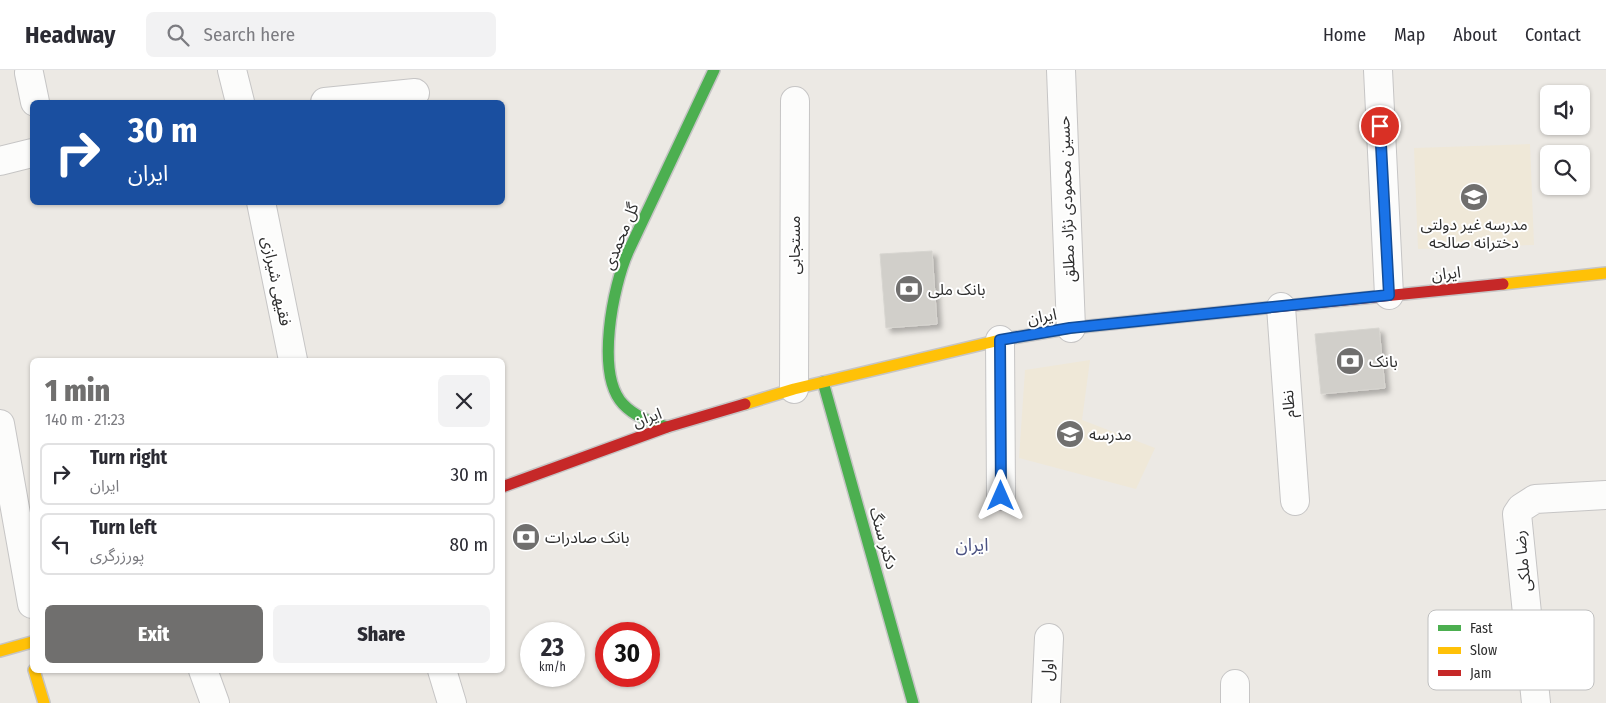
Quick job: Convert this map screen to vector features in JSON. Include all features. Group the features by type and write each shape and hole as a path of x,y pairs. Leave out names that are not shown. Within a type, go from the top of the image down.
{"main road":[{"name":"گل محمدی","path":"667,427 643,418 628,409 613,388 609,335 612,308 624,260 714,70"},
{"name":"ایران","path":"505,486 667,427 794,389 1000,340 1070,328 1606,273"},
{"name":"دکتر سنگ","path":"823,382 913,703"},
{"path":"0,651 29,643"},
{"path":"35,673 44,703"}],"street":[{"path":"232,70 240,100"},
{"name":"حسین محمودی نژاد مطلق","path":"1061,70 1070,328"},
{"path":"1378,70 1389,295"},
{"path":"29,73 35,100"},
{"path":"345,100 415,93"},
{"name":"مستجابی","path":"794,389 795,101"},
{"path":"0,161 30,154"},
{"name":"فقیهی شیرازی","path":"262,205 293,358"},
{"name":"نظام","path":"1281,307 1295,500"},
{"path":"1000,340 1001,496"},
{"path":"1,437 30,593"},
{"name":"رضا ملکی","path":"1527,610 1517,514 1521,508 1535,499 1606,495"},
{"name":"اول","path":"1046,703 1049,638"},
{"path":"204,673 215,703"},
{"path":"443,673 452,703"},
{"name":"رضا ملکی","path":"1535,690 1536,703"}],"shaded area":[{"name":"مدرسه غیر دولتی دخترانه صالحه","path":"1530,144 1534,245 1418,249 1414,148"},
{"name":"مدرسه","path":"1090,360 1082,420 1155,448 1136,489 1019,458 1025,370"}],"building":[{"name":"بانک ملی","path":"932,251 937,324 886,328 880,254"},
{"name":"بانک","path":"1379,328 1385,388 1321,394 1315,334"}],"traffic: fast":[{"path":"667,427 638,416 623,404 615,390 610,372 608,352 612,307 622,267 628,252 714,70"},
{"path":"823,382 913,703"}],"traffic: slow":[{"path":"1503,284 1606,273"},
{"path":"745,404 794,389 1000,340 1071,328 1156,319"},
{"path":"0,651 30,643"},
{"path":"35,673 44,703"}],"traffic: jam":[{"path":"1156,319 1503,284"},
{"path":"505,486 667,427 745,404"}],"place":[{"name":"مدرسه غیر دولتی دخترانه صالحه","path":"1474,197"},
{"name":"بانک ملی","path":"909,289"},
{"name":"بانک","path":"1350,361"},
{"name":"مدرسه","path":"1070,434"},
{"name":"بانک صادرات","path":"526,537"}],"district":[{"name":"ایران","path":"972,545"}],"route":[{"path":"1001,496 1000,340 1070,328 1389,295 1380,126"}]}
